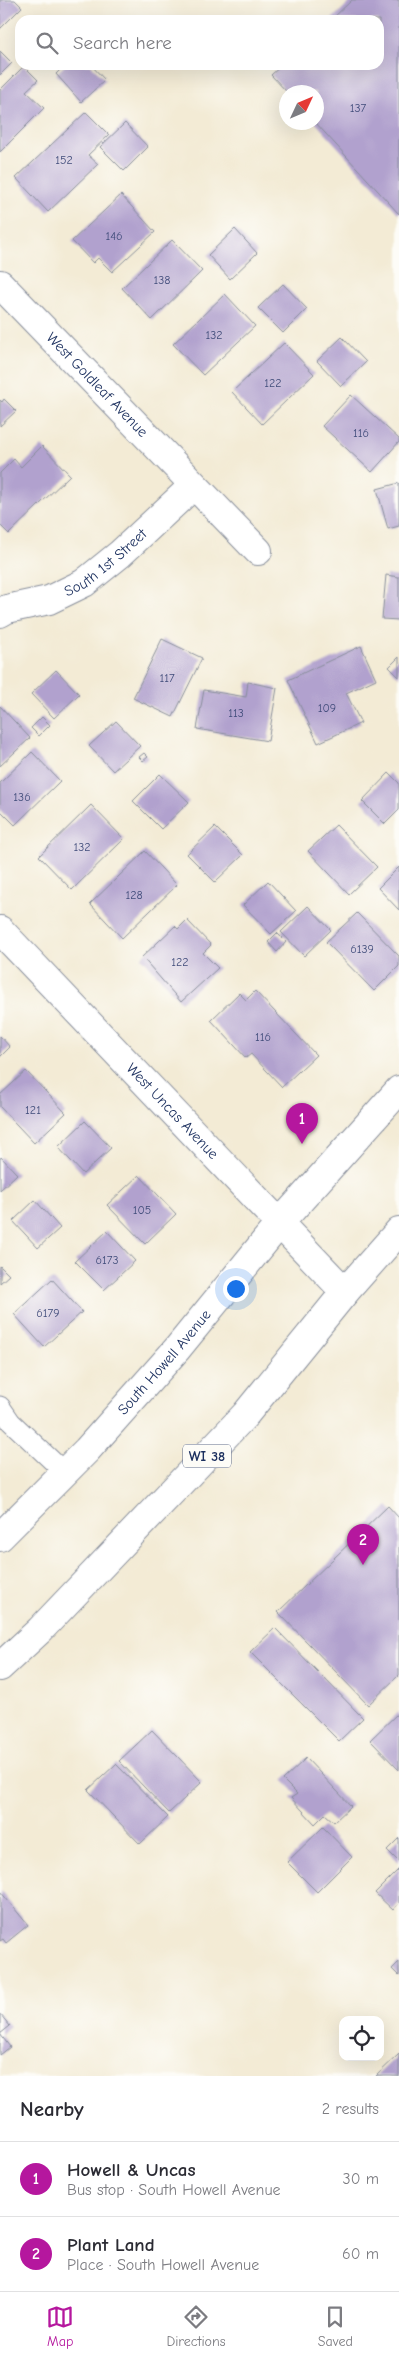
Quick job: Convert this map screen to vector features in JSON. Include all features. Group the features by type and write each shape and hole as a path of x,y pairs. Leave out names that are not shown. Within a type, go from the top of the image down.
{"main road":[{"name":"West Goldleaf Avenue","path":"0,284 193,486 258,551"},
{"name":"South 1st Street","path":"0,614 7,609 49,600 84,583 120,554 193,486"},
{"name":"West Uncas Avenue","path":"0,930 345,1292"},
{"name":"South Howell Avenue","path":"0,1537 64,1472 177,1349 279,1224 399,1090"},
{"name":"WI 38","path":"0,1667 40,1630 245,1415 345,1292 399,1231"}],"lane":[{"path":"0,1406 12,1422 64,1472"}],"building":[{"path":"0,0 15,0 22,7 0,29"},
{"path":"352,0 399,0 399,214 322,130 324,130 324,85 280,85 271,75 276,70 384,70 384,15 336,15"},
{"path":"0,51 12,63 0,75"},
{"path":"20,70 28,70 38,80 26,91 44,108 0,152 0,90"},
{"path":"60,70 96,70 105,80 81,102 56,74"},
{"path":"86,112 109,135 88,155 98,164 48,212 16,178"},
{"path":"125,123 148,147 124,171 100,147"},
{"path":"121,195 155,232 112,272 98,258 93,263 72,241"},
{"path":"235,229 257,253 230,279 208,255"},
{"path":"172,240 202,271 152,320 122,288"},
{"path":"283,284 307,309 283,333 258,308"},
{"path":"225,294 255,326 203,375 173,344"},
{"path":"342,337 366,362 341,386 317,361"},
{"path":"284,343 314,374 262,424 232,392"},
{"path":"351,395 399,439 399,442 372,472 322,426"},
{"path":"4,399 16,411 0,426 0,400 2,402"},
{"path":"42,446 70,475 9,534 0,525 0,473 14,459 21,467"},
{"path":"399,483 399,526 388,529 377,489"},
{"path":"386,575 399,577 399,620 382,619"},
{"path":"162,639 202,658 173,717 133,698"},
{"path":"361,646 376,679 346,693 361,723 318,743 288,680"},
{"path":"399,657 399,677 389,667"},
{"path":"56,670 79,694 54,718 31,694"},
{"path":"248,682 277,688 268,741 197,729 204,690 246,697"},
{"path":"0,706 30,738 0,766"},
{"path":"42,717 50,725 39,736 31,728"},
{"path":"116,721 140,746 113,771 89,746"},
{"path":"32,752 60,781 15,825 0,810 0,783"},
{"path":"144,753 148,757 143,761 139,757"},
{"path":"389,773 399,783 399,810 385,824 362,801"},
{"path":"160,774 189,802 161,829 133,801"},
{"path":"91,805 124,839 72,890 39,856"},
{"path":"336,825 377,867 349,894 308,851"},
{"path":"215,827 243,855 215,882 187,854"},
{"path":"145,851 177,885 122,938 90,904"},
{"path":"399,867 399,910 378,888"},
{"path":"268,881 296,911 271,934 243,905"},
{"path":"308,906 331,930 304,956 281,932"},
{"path":"357,913 399,956 399,966 374,991 326,942"},
{"path":"187,920 211,945 203,953 218,968 181,1002 142,957 175,926 178,929"},
{"path":"277,933 286,942 277,952 268,942"},
{"path":"255,991 316,1055 282,1087 251,1054 246,1058 211,1020 239,993 246,1000"},
{"path":"0,1036 10,1047 0,1057"},
{"path":"26,1071 66,1113 34,1143 0,1107 0,1095"},
{"path":"85,1121 111,1148 83,1174 58,1147"},
{"path":"1,1157 17,1174 0,1190 0,1159"},
{"path":"139,1175 176,1214 145,1244 107,1205"},
{"path":"35,1200 60,1228 38,1248 13,1221"},
{"path":"107,1231 135,1261 104,1290 75,1261"},
{"path":"0,1266 9,1275 0,1283"},
{"path":"52,1279 82,1312 44,1347 14,1314"},
{"path":"388,1506 399,1518 399,1675 368,1705 278,1612"},
{"path":"275,1628 363,1718 339,1741 250,1652"},
{"path":"399,1712 399,1770 370,1740"},
{"path":"152,1730 202,1782 169,1813 119,1761"},
{"path":"306,1758 351,1806 334,1822 325,1814 315,1824 291,1798 297,1794 283,1780"},
{"path":"116,1764 168,1817 140,1844 88,1790"},
{"path":"323,1827 352,1857 317,1892 287,1862"},
{"path":"399,1838 399,1862 387,1850"},
{"path":"399,1869 399,1903 393,1910 375,1893"},
{"path":"0,1891 28,1925 6,1943 3,1939 0,1941"},
{"path":"399,1962 399,1976 392,1969"},
{"path":"0,2014 10,2026 0,2034"},
{"path":"0,2034 10,2047 0,2055"},
{"path":"399,2054 399,2076 376,2076"}],"place":[{"name":"Howell & Uncas","path":"302,1144"},
{"name":"Plant Land","path":"363,1565"}]}
